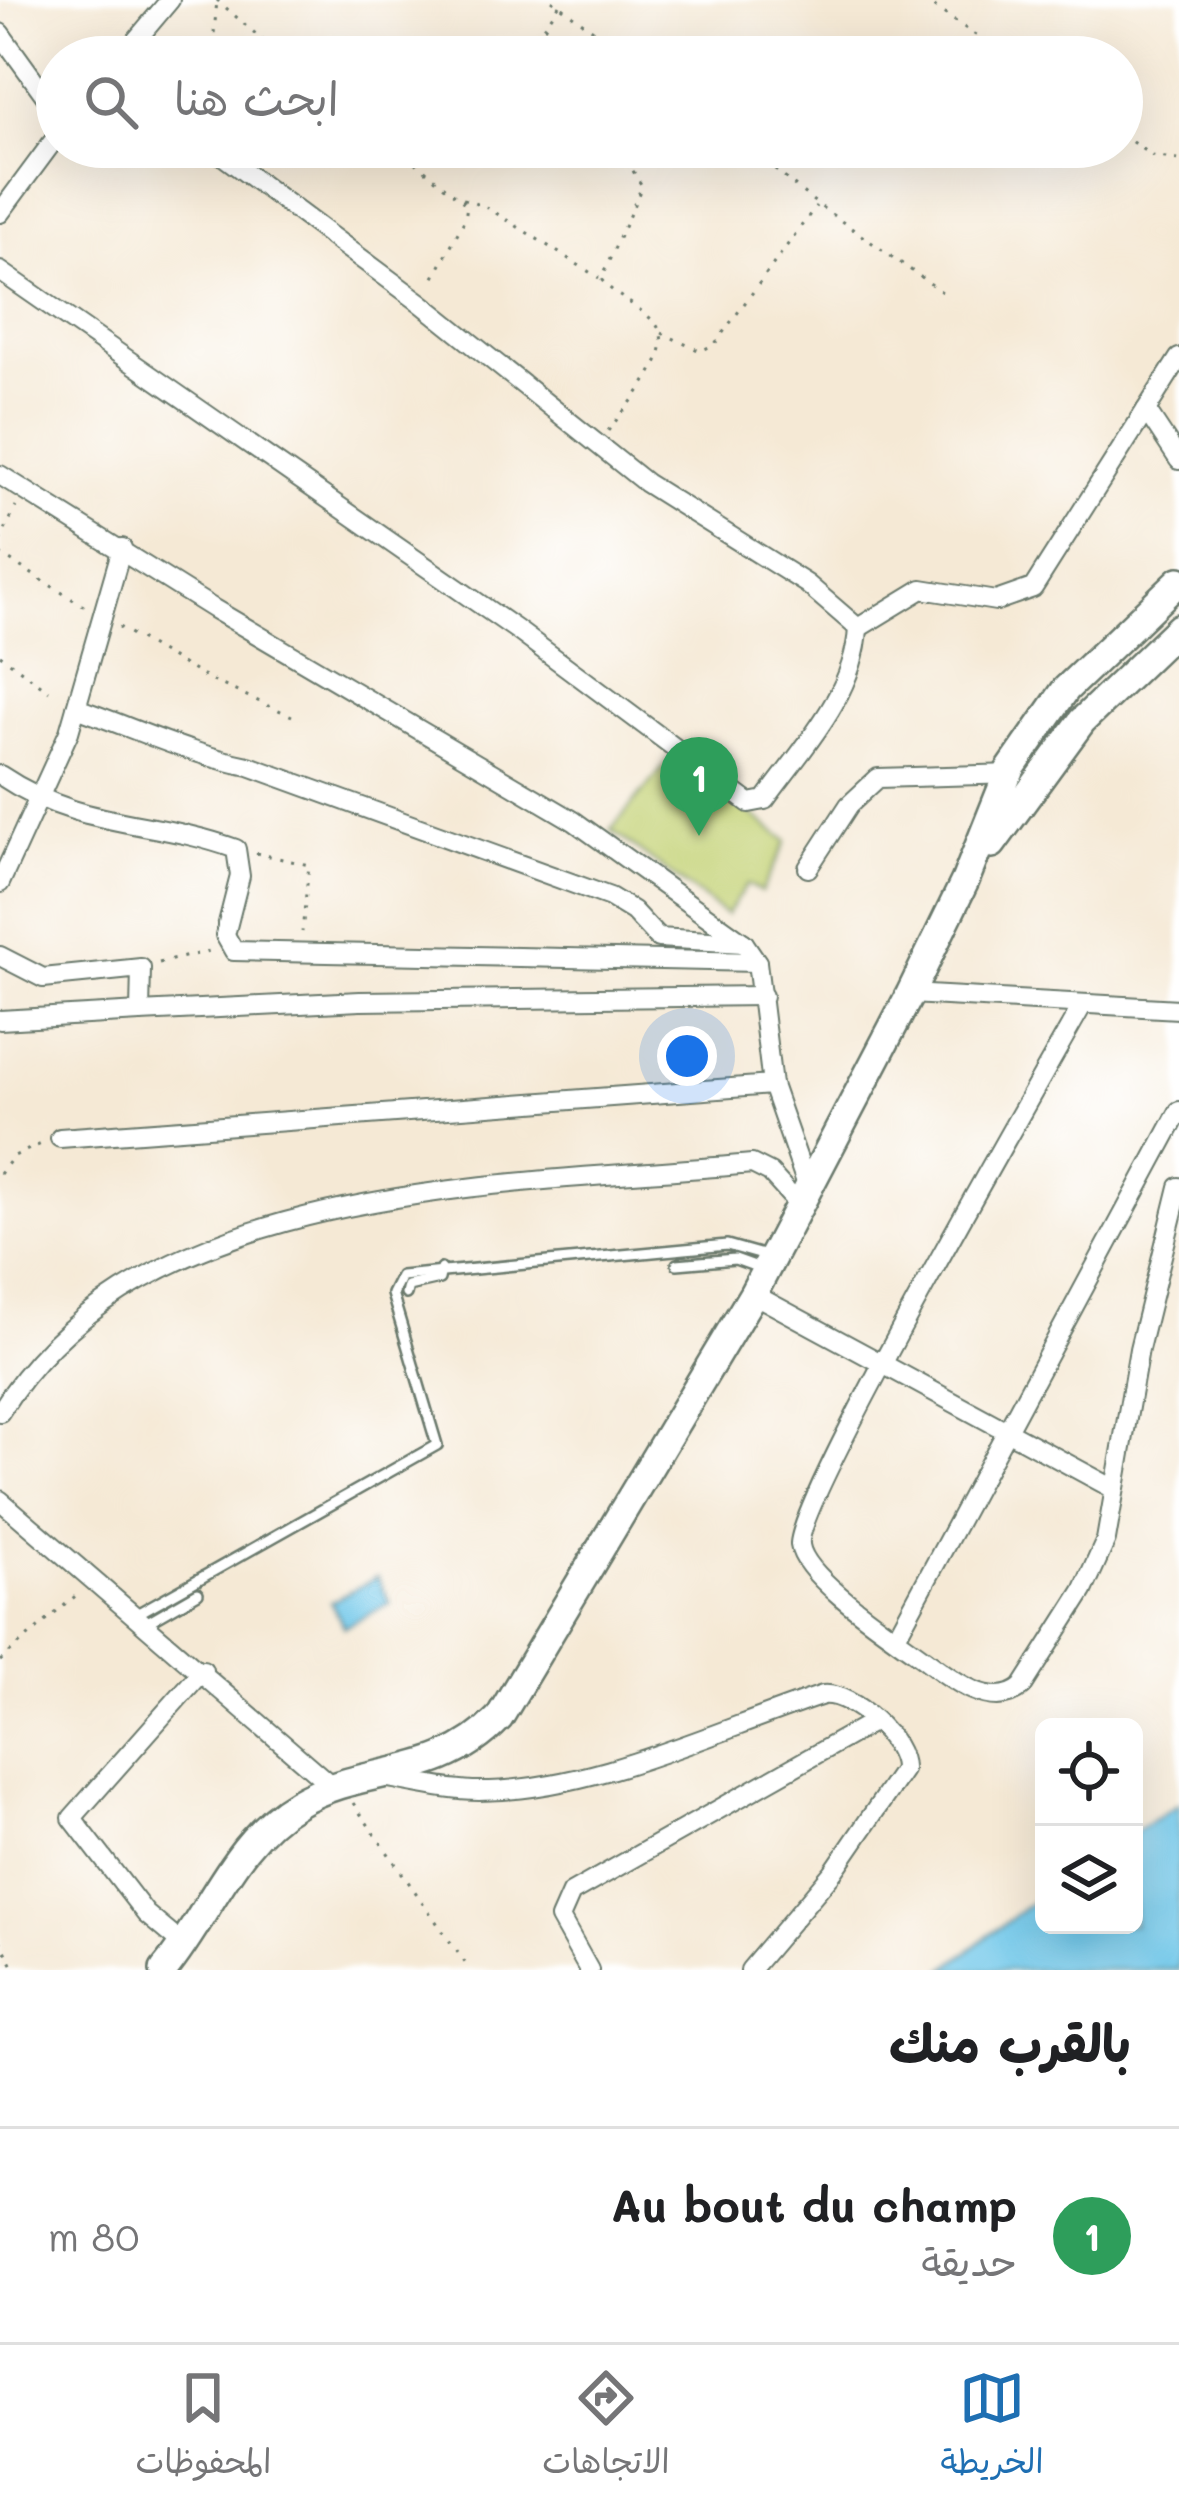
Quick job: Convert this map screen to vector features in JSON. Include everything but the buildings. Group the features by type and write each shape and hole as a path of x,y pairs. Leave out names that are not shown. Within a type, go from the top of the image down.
{"street":[{"path":"140,36 170,0"},
{"path":"0,33 36,83"},
{"path":"0,213 36,164"},
{"path":"239,168 421,303 646,483 807,584 858,628"},
{"path":"0,272 517,630 749,802 765,800 832,707 853,661 858,628"},
{"path":"858,628 922,589 997,602 1033,588 1179,358"},
{"path":"1146,410 1179,460"},
{"path":"0,475 214,609 574,821 744,943 757,962 772,1085 804,1197"},
{"path":"0,883 40,802 76,707 122,548"},
{"path":"164,1970 240,1857 274,1819 337,1787 462,1751 499,1718 763,1274 910,994 965,881 1010,771 1066,689 1178,584"},
{"path":"965,881 1082,721 1179,628"},
{"path":"76,707 176,743 203,760 249,766 610,897 658,938 744,943"},
{"path":"808,868 849,805 878,778 1010,771 1034,786"},
{"path":"0,775 40,802 85,817 236,850 242,861 227,947 298,954 757,962"},
{"path":"0,956 43,978 141,968 140,1012"},
{"path":"910,994 1179,1010"},
{"path":"0,1020 360,1001 763,996"},
{"path":"1083,1004 886,1364 804,1521 800,1544 808,1564 824,1581 988,1697 1015,1693 1046,1655 1097,1563 1138,1349 1179,1187"},
{"path":"60,1138 772,1085"},
{"path":"896,1636 1179,1111"},
{"path":"0,1412 43,1351 71,1324 162,1270 298,1219 457,1190 752,1164 804,1197"},
{"path":"763,1274 886,1364 1114,1489"},
{"path":"0,1500 337,1787"},
{"path":"182,1944 146,1914 72,1818 203,1670"},
{"path":"383,1777 475,1791 507,1790 612,1766 830,1694 848,1699 899,1748 903,1770 833,1872 750,1970"},
{"path":"589,1970 560,1918 571,1893 874,1723"}],"lane":[{"path":"138,1620 434,1449 437,1441 392,1294 396,1280 408,1272 727,1245 763,1274"},
{"path":"677,1264 735,1259 763,1274"},
{"path":"406,1294 409,1286 439,1279 441,1269"},
{"path":"138,1620 198,1593"}],"path":[{"path":"214,36 217,0"},
{"path":"217,0 258,36"},
{"path":"552,0 601,36"},
{"path":"924,0 977,36"},
{"path":"538,36 559,5"},
{"path":"1143,150 1179,160"},
{"path":"424,168 463,199 488,208 601,278 662,332 700,351 714,345 817,204"},
{"path":"601,278 642,186 631,168"},
{"path":"773,168 949,297"},
{"path":"421,303 465,218 463,199"},
{"path":"600,442 656,364 662,332"},
{"path":"0,541 25,489"},
{"path":"0,554 206,677 292,716"},
{"path":"0,656 49,691"},
{"path":"236,850 309,865 298,954"},
{"path":"141,968 227,947"},
{"path":"0,1174 14,1156 60,1138"},
{"path":"0,1661 92,1582"},
{"path":"337,1787 470,1970"},
{"path":"0,1940 15,1970"}],"green space":[{"path":"673,756 787,841 761,892 747,884 726,915 611,830"}],"water":[{"path":"377,1577 390,1603 344,1627 331,1602"},
{"path":"1179,1804 1179,1970 944,1970 1035,1900 1035,1934 1143,1934 1143,1826"}],"place":[{"name":"Au bout du champ","path":"699,836"}]}
